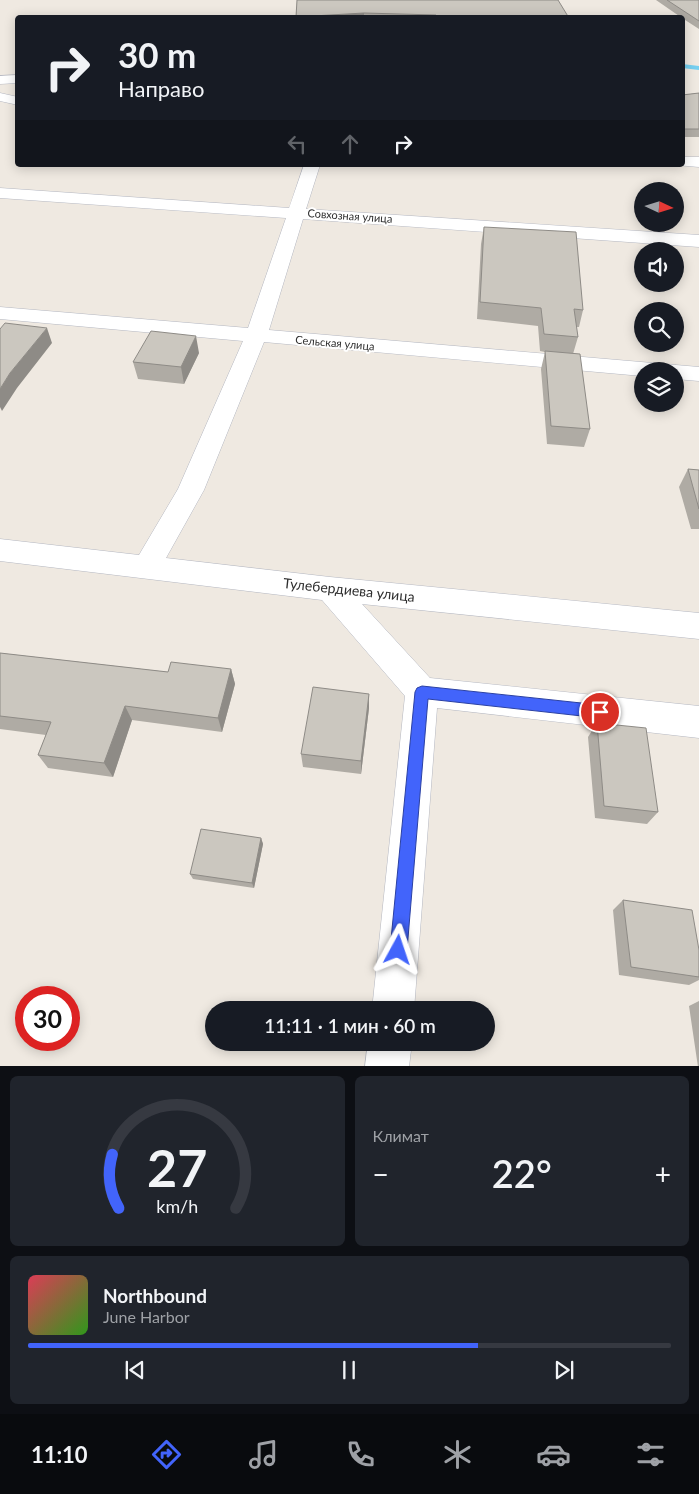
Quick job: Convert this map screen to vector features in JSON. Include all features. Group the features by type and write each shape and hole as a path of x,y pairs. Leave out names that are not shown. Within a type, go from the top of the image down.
{"street":[{"path":"0,80 15,79"},
{"path":"0,98 15,101"},
{"path":"685,162 699,162"},
{"path":"147,567 191,490 256,336 311,167"},
{"name":"Совхозная улица","path":"0,193 699,241"},
{"name":"Сельская улица","path":"0,313 634,368"},
{"path":"684,373 699,374"},
{"name":"Тулебердиева улица","path":"0,550 330,589 699,626"},
{"path":"330,589 422,692 699,722"},
{"path":"394,1001 422,692"},
{"path":"387,1066 389,1051"}],"building":[{"path":"297,0 558,0 567,15 364,13 296,15"},
{"path":"667,0 699,0 699,21"},
{"path":"699,93 699,129 685,129 685,95"},
{"path":"484,227 576,232 583,310 574,309 578,337 544,334 541,308 480,302"},
{"path":"5,323 47,328 10,373 0,389 0,329"},
{"path":"151,331 196,336 181,367 133,362"},
{"path":"545,351 580,354 590,429 551,426"},
{"path":"688,469 699,470 699,509"},
{"path":"0,653 168,672 171,662 231,669 218,718 125,706 104,763 38,755 51,722 0,716"},
{"path":"313,687 369,694 361,761 301,754"},
{"path":"597,723 646,728 658,812 604,806"},
{"path":"201,829 261,838 252,883 190,874"},
{"path":"623,900 692,910 699,950 699,977 631,967"}],"waterway":[{"path":"685,66 699,68"}],"route":[{"path":"398,950 422,692 600,712"}]}
